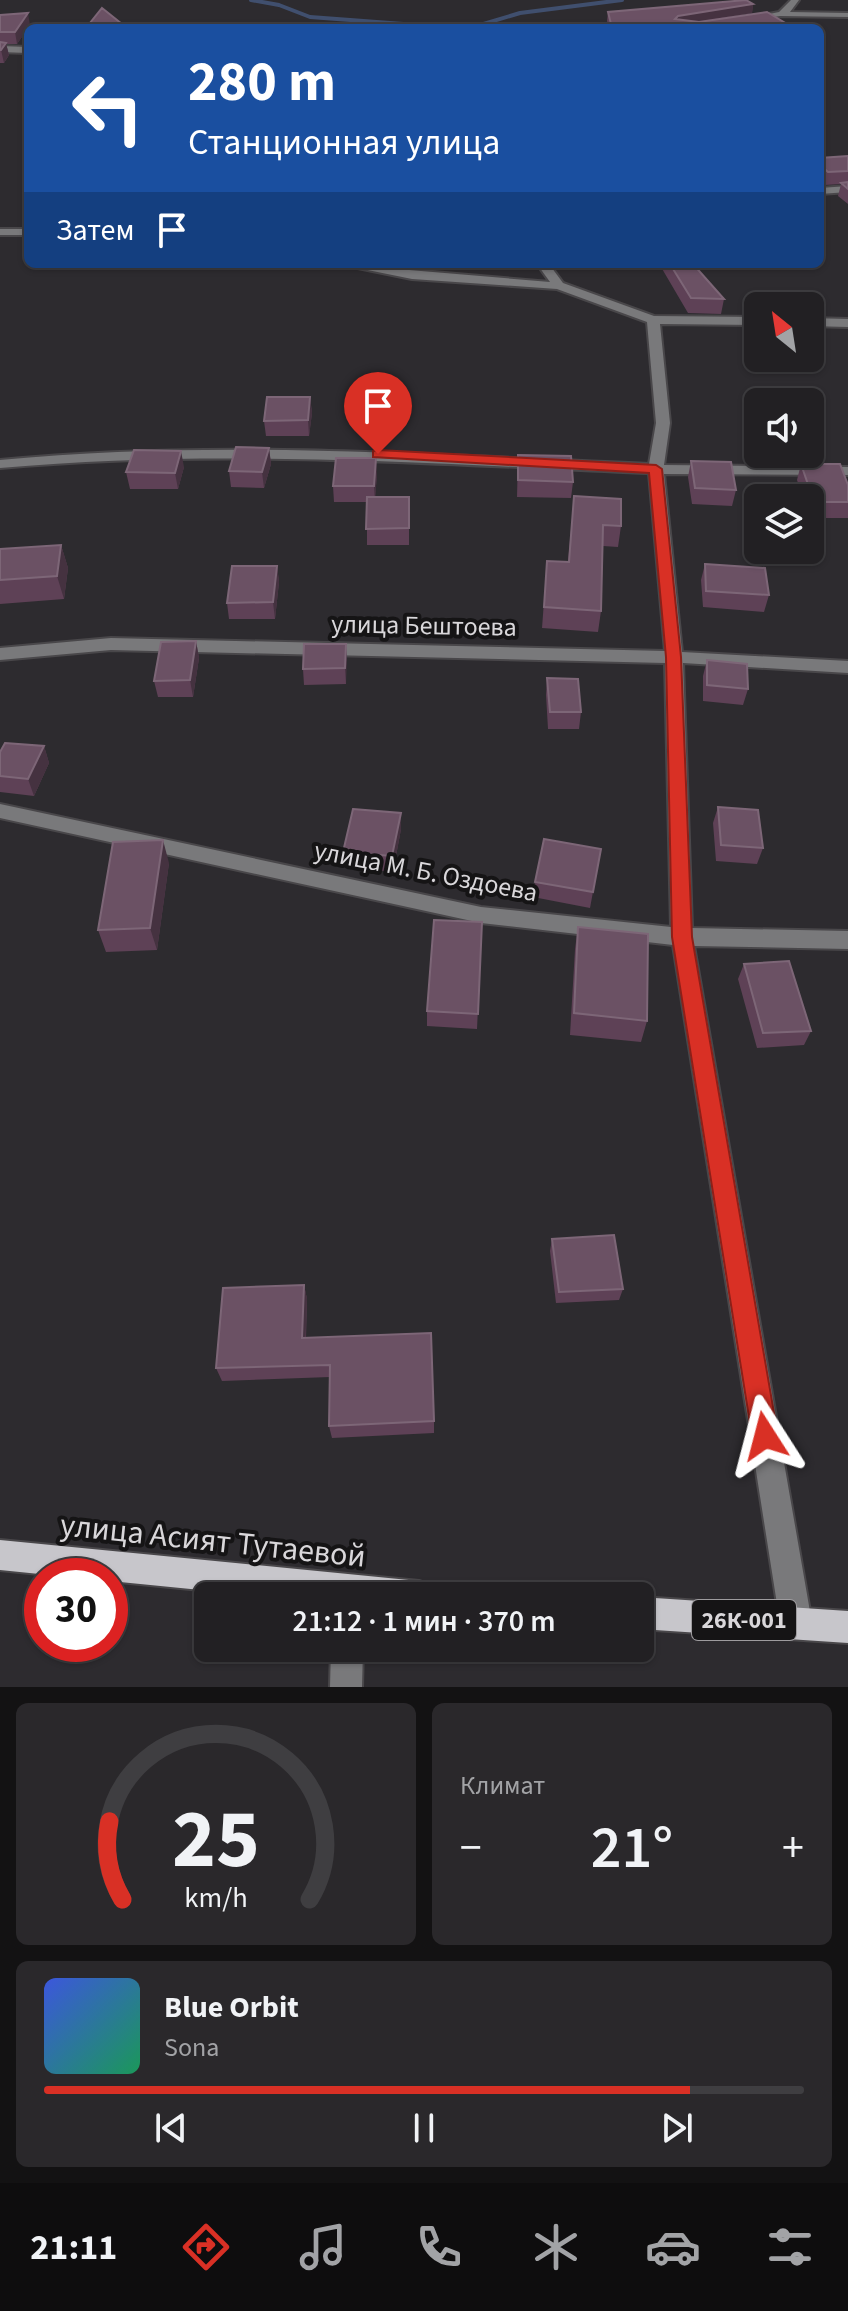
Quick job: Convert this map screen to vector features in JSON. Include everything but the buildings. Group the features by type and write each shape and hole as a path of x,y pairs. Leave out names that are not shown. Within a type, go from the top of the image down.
{"main road":[{"name":"улица Асият Тутаевой","path":"0,1555 247,1582"},
{"name":"26К-001","path":"654,1614 848,1627"}],"street":[{"path":"780,14 794,4 809,14"},
{"path":"737,20 780,14 848,15"},
{"path":"0,49 24,50"},
{"path":"824,191 848,189"},
{"path":"0,232 24,232"},
{"path":"369,268 412,275 559,286 653,320 744,321"},
{"path":"546,268 559,286"},
{"path":"653,320 663,423 656,469 674,657 682,937 796,1623"},
{"path":"824,322 848,323"},
{"path":"0,464 76,455 378,454 656,469 848,471"},
{"name":"улица Бештоева","path":"0,654 111,644 674,657 848,667"},
{"name":"улица М. Б. Оздоева","path":"0,811 481,915 682,937 848,940"},
{"path":"346,1687 347,1662"}],"waterway":[{"path":"251,0 279,5 310,17 404,24"},
{"path":"483,24 520,13 622,0"}],"route":[{"path":"378,454 656,469 674,657 682,937 765,1436"}]}
